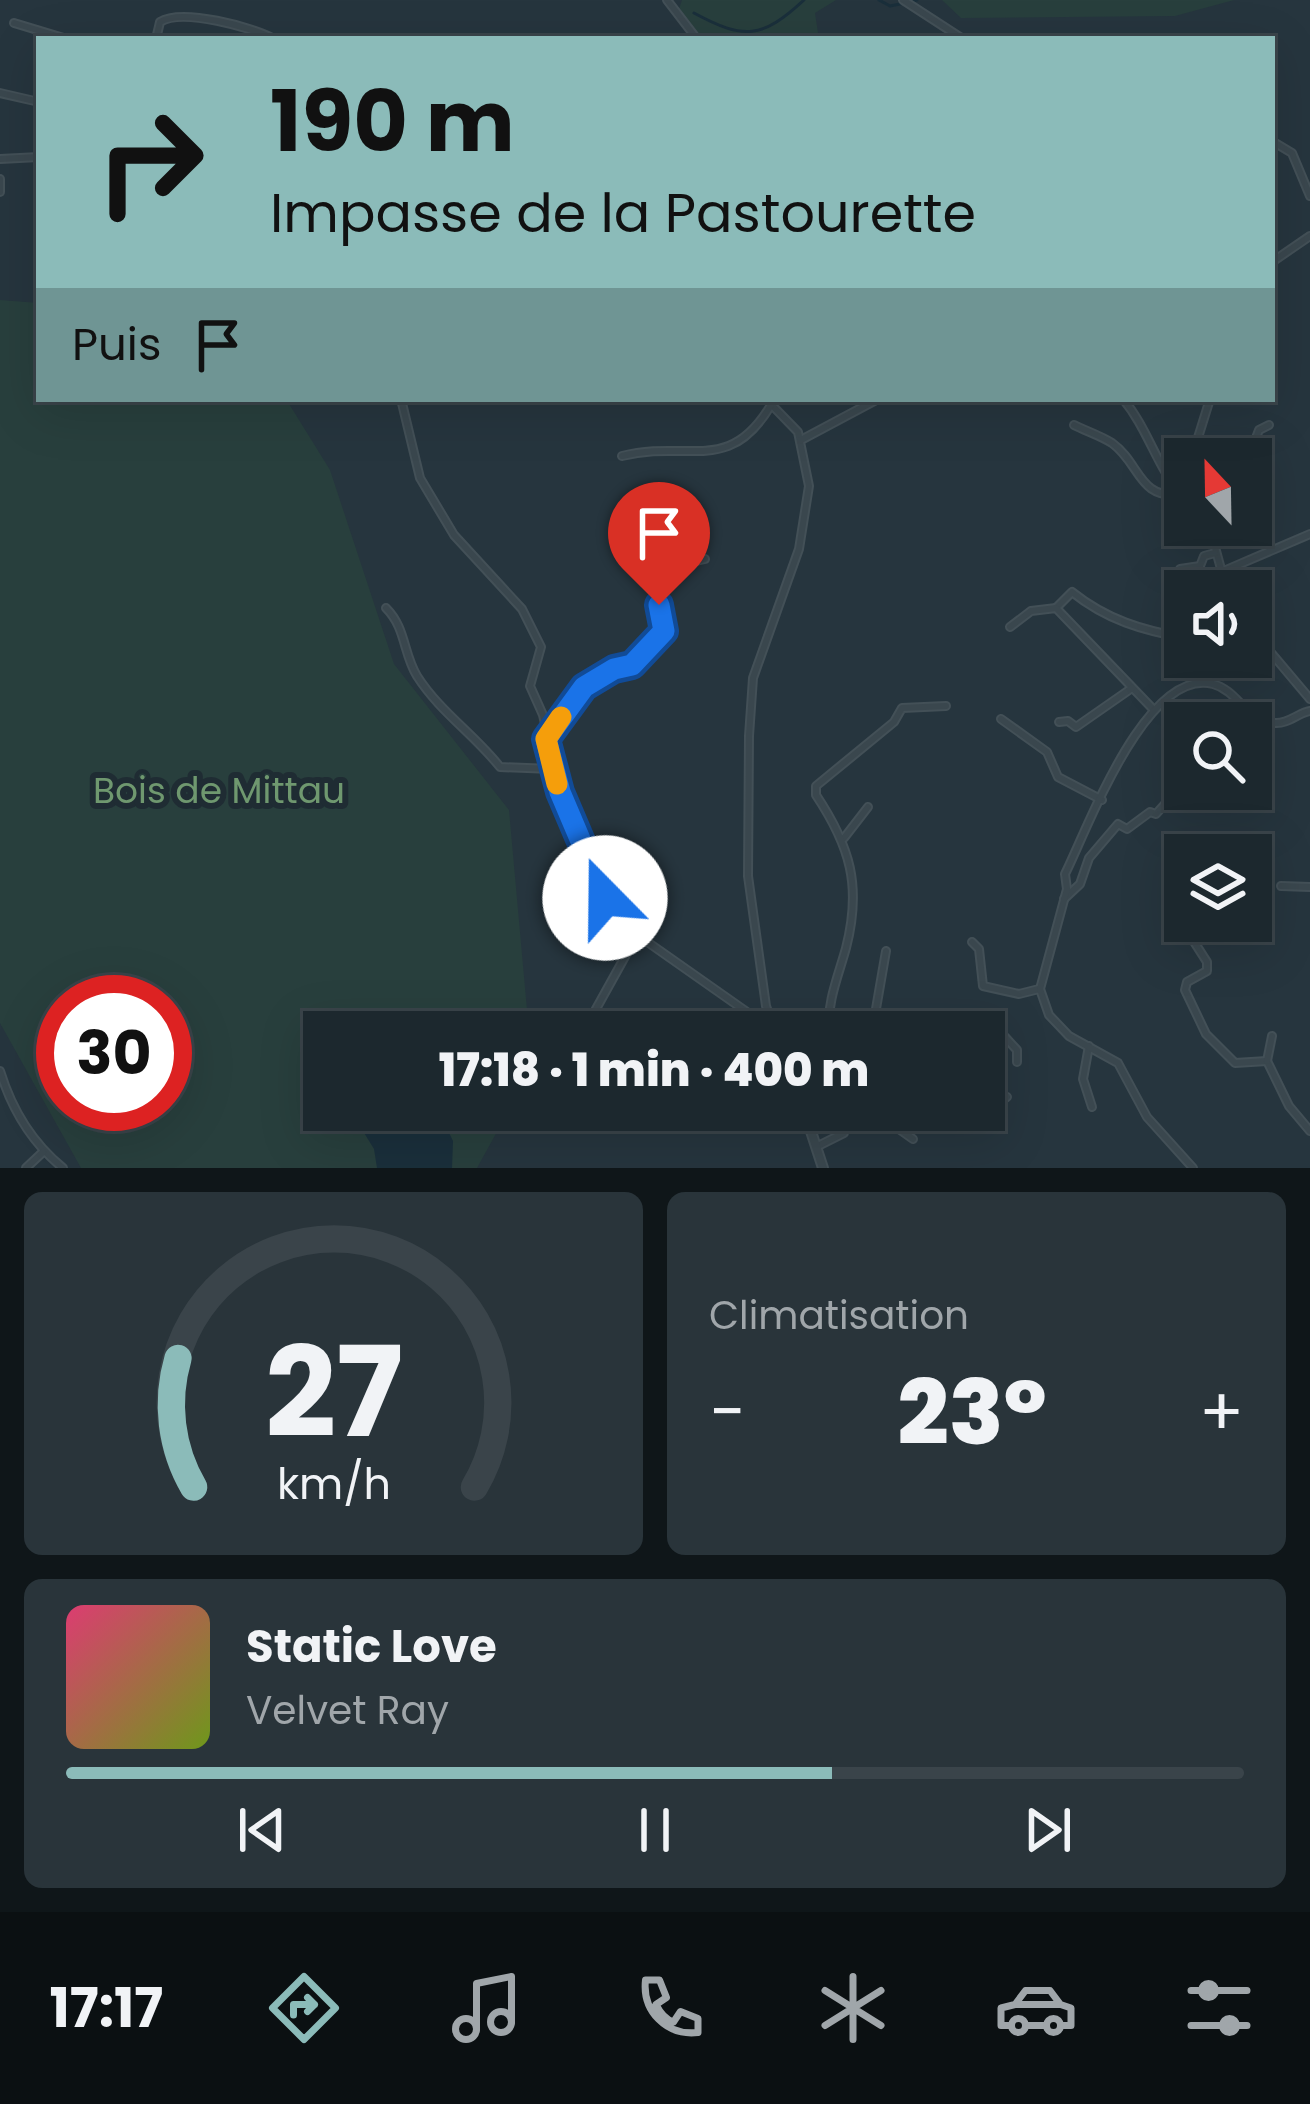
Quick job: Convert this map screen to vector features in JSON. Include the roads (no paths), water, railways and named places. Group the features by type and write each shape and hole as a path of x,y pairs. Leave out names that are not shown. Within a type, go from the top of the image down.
{"street":[{"path":"667,0 676,4 695,36"},
{"path":"903,0 958,36"},
{"path":"157,36 160,22 169,16 207,19 264,36"},
{"path":"14,23 57,36"},
{"path":"0,93 36,101"},
{"path":"1275,142 1292,153 1310,196"},
{"path":"0,159 36,157"},
{"path":"0,179 0,192"},
{"path":"1275,260 1310,236"},
{"path":"401,402 420,478 454,535 522,609 541,647 530,686 553,769 605,898 638,934 746,1011"},
{"path":"622,456 735,445 755,433 769,402 790,419 801,440 809,486 802,534 753,678 746,794 748,876 768,1011"},
{"path":"801,440 872,402"},
{"path":"1125,402 1145,426 1164,472"},
{"path":"1198,438 1209,402"},
{"path":"1074,425 1113,444 1147,490 1164,496"},
{"path":"1256,438 1259,430 1269,425"},
{"path":"1226,570 1310,534"},
{"path":"1214,546 1218,570"},
{"path":"1180,568 1200,566 1204,556 1215,553"},
{"path":"546,739 584,687 614,669 632,665 664,631 655,578 679,565 705,559"},
{"path":"1010,627 1031,611 1056,608 1072,592 1097,612 1164,634"},
{"path":"386,608 403,631 413,670 458,727 505,770 539,765 553,769"},
{"path":"1056,608 1153,708"},
{"path":"1272,654 1310,699"},
{"path":"1192,1168 1147,1117 1118,1063 1054,1023 1040,988 1065,874 1153,708 1190,686 1212,683 1236,702"},
{"path":"1059,722 1076,728 1132,688"},
{"path":"832,1011 834,981 854,912 844,838 816,794 816,786 894,722 902,708 946,706"},
{"path":"1272,722 1310,711"},
{"path":"1001,719 1047,752 1058,777 1102,800"},
{"path":"1061,902 1080,884 1089,858 1118,824 1127,830 1164,805"},
{"path":"844,838 868,807"},
{"path":"1282,886 1310,886"},
{"path":"595,1011 638,934"},
{"path":"972,942 979,949 983,986 1019,994 1040,988"},
{"path":"1194,942 1207,962 1207,971 1187,982 1185,989 1206,1034 1235,1063 1267,1060"},
{"path":"876,1011 886,951"},
{"path":"1272,1036 1267,1060 1288,1106 1310,1131"},
{"path":"1005,1038 1016,1050 1017,1062"},
{"path":"1090,1045 1083,1079 1092,1107"},
{"path":"0,1071 20,1120 43,1152 63,1168"},
{"path":"812,1131 823,1168"},
{"path":"818,1146 844,1131"},
{"path":"904,1131 914,1138"},
{"path":"26,1168 43,1152"}],"water":[{"path":"363,1131 448,1131 453,1141 452,1168 377,1168 374,1149"}],"waterway":[{"path":"694,13 726,28 752,31 776,22 804,0"},
{"path":"879,0 890,6 900,4"},
{"path":"912,1 917,0"}],"park label":[{"name":"Bois de Mittau","path":"219,790"}]}
